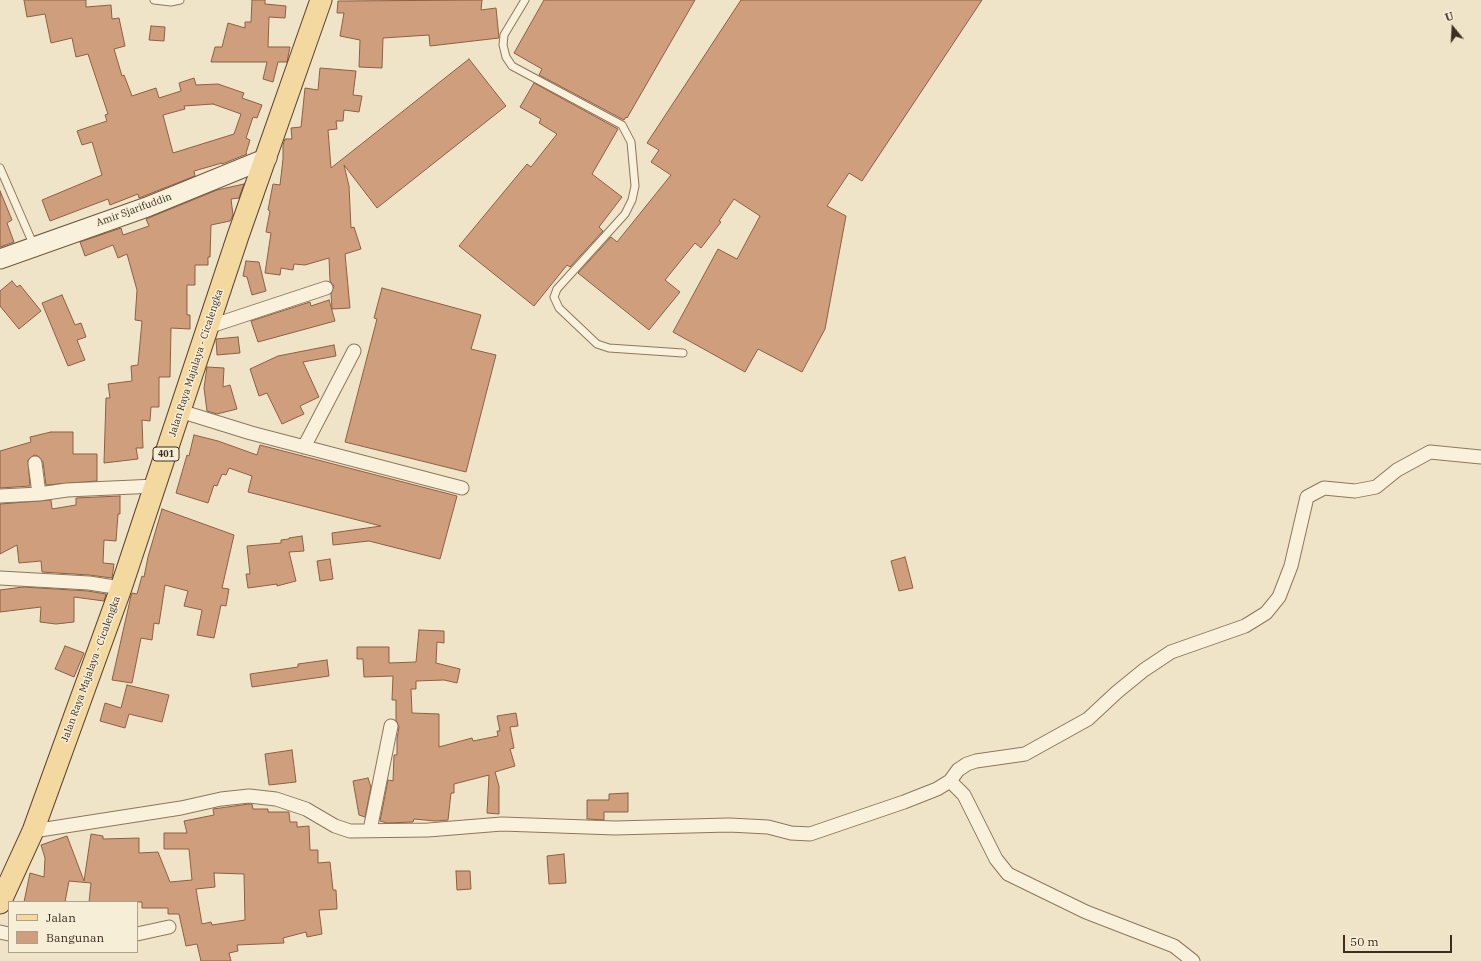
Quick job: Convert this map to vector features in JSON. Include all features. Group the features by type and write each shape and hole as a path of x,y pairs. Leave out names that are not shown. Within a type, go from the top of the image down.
{"main road":[{"name":"Jalan Raya Majalaya - Cicalengka","path":"0,903 5,876 34,831 121,588 208,327 321,0"},
{"name":"Amir Sjarifuddin","path":"0,259 147,207 267,158"}],"street":[{"path":"208,327 326,288"},
{"path":"304,447 354,351"},
{"path":"180,411 304,447 462,488"},
{"path":"34,831 181,808 221,799 249,796 276,799 306,809 335,826 350,832 370,830 428,830 502,824 615,828 728,825 768,827 791,833 810,834 904,802 937,788 950,781 958,770 967,764 976,761 1025,754 1088,719 1117,692 1144,670 1171,652 1245,626 1266,613 1279,597 1291,566 1307,497 1324,488 1355,491 1376,487 1397,470 1430,452 1481,457"},
{"path":"35,463 39,494"},
{"path":"0,496 39,494 67,490 156,486"},
{"path":"0,578 89,583 121,588"},
{"path":"370,830 391,726"},
{"path":"950,781 964,795 996,858 1008,874 1086,912 1174,946 1193,961"},
{"path":"138,934 169,927"}],"lane":[{"path":"154,0 171,2 180,0"},
{"path":"525,0 504,35 503,45 506,57 512,66 622,125 631,142 635,186 632,200 625,214 557,289 554,298 559,308 597,344 609,348 683,354"},
{"path":"0,168 34,246"}],"building":[{"path":"24,0 86,0 86,7 111,5 112,19 119,18 125,46 114,49 122,76 124,75 132,96 156,88 159,98 181,91 179,83 194,78 196,85 218,84 244,93 242,98 262,105 257,118 253,117 246,138 250,140 247,154 222,164 194,171 195,176 139,198 138,194 110,205 108,199 50,221 42,200 102,175 92,142 82,145 77,131 107,121 105,115 108,114 88,54 76,57 72,38 51,43 45,14 27,17","holes":["213,104 241,114 234,134 173,153 163,115 185,109 184,106"]},
{"path":"252,0 265,0 265,4 286,6 285,18 269,17 268,47 290,47 287,62 278,62 273,82 263,79 267,62 211,62 215,47 222,47 228,23 245,28 245,22 251,22"},
{"path":"482,0 481,10 496,8 499,38 430,46 429,35 383,38 382,68 359,67 360,40 340,36 344,13 337,13 338,1"},
{"path":"544,0 695,0 627,118 626,117 624,120 539,75 542,69 514,53"},
{"path":"741,0 982,0 862,181 849,173 827,206 846,216 825,329 802,372 758,349 745,372 673,332 718,249 737,259 760,216 734,199 719,221 721,222 701,248 695,243 665,280 680,292 649,330 578,273 611,237 617,242 671,175 651,162 659,150 647,143"},
{"path":"151,26 165,27 164,41 149,40"},
{"path":"469,59 506,106 377,208 344,165 349,186 351,228 354,227 361,249 345,254 350,308 332,309 331,294 334,286 330,281 329,258 305,265 294,264 293,270 281,268 280,275 265,273 271,233 266,232 270,211 268,210 273,184 280,185 283,145 285,139 292,139 291,128 301,127 305,88 318,90 320,68 356,71 353,95 362,96 359,112 344,110 343,121 336,121 337,129 328,130 331,168"},
{"path":"534,83 618,129 592,174 622,197 599,227 603,231 570,267 567,265 534,306 459,246 527,164 531,167 557,134 539,123 541,119 520,107"},
{"path":"244,184 239,198 231,199 233,215 230,221 211,225 210,257 208,257 208,265 195,265 195,285 187,285 187,315 190,315 190,329 171,328 170,377 159,377 159,407 151,407 150,421 142,420 143,448 136,448 138,459 104,463 106,398 110,398 108,384 132,381 131,366 138,365 142,321 135,320 137,290 127,254 118,258 113,245 85,256 80,242 121,228 123,235 149,226 146,219 217,190"},
{"path":"0,191 12,220 7,223 14,242 0,247"},
{"path":"246,261 259,262 266,291 252,295 247,277 243,276"},
{"path":"12,281 17,287 20,285 41,311 19,329 0,306 0,291"},
{"path":"382,288 481,315 471,349 496,355 466,472 345,442 377,319 374,318"},
{"path":"62,295 75,325 81,323 86,337 77,340 85,360 68,366 42,303"},
{"path":"329,300 335,321 258,342 251,321 310,302 311,306"},
{"path":"238,337 240,353 217,355 216,339"},
{"path":"334,345 336,356 303,362 319,397 300,406 304,414 282,424 267,393 259,396 250,369 278,356"},
{"path":"207,367 224,368 223,387 230,385 237,409 217,414 207,411 204,388"},
{"path":"51,432 73,432 73,454 97,454 97,481 46,485 43,462 38,456 34,455 28,460 30,486 0,488 0,451 31,442 30,437"},
{"path":"194,435 218,441 257,455 260,445 457,496 440,559 369,541 333,545 332,533 381,526 248,492 252,476 229,468 226,475 222,474 217,486 214,485 208,503 176,493 187,455 189,456"},
{"path":"120,496 120,514 118,514 116,541 104,540 103,563 114,564 112,578 42,572 41,561 19,563 17,545 0,554 0,504 51,500 52,509 76,505 76,498"},
{"path":"162,509 234,535 222,588 229,589 226,606 221,605 214,638 197,635 202,610 184,606 188,591 165,585 159,624 154,623 152,640 141,638 132,683 112,680 131,596 132,593 137,594 142,576 144,577 148,557"},
{"path":"302,536 304,551 289,552 296,581 277,586 277,584 248,588 246,574 250,574 247,546 281,543 281,540"},
{"path":"905,557 913,588 899,591 891,561"},
{"path":"330,559 333,579 320,581 317,561"},
{"path":"23,587 88,591 106,594 104,601 74,597 74,622 56,624 40,622 41,607 0,612 0,590"},
{"path":"419,630 444,631 444,643 437,642 436,663 460,669 457,683 444,680 416,681 416,689 411,689 412,713 439,714 439,747 472,738 473,741 498,736 497,731 500,731 497,716 516,713 518,726 510,727 514,748 510,749 515,766 495,772 499,786 499,814 487,813 489,775 454,784 454,793 451,793 448,820 436,821 414,819 413,822 387,823 380,821 388,780 393,781 394,755 397,755 399,727 396,720 396,700 392,700 393,676 364,677 363,659 357,659 357,647 389,647 389,663 416,662"},
{"path":"65,646 84,653 74,677 55,669"},
{"path":"327,660 329,676 252,687 250,674 298,667 298,664"},
{"path":"127,685 169,695 162,722 129,714 125,728 100,721 105,703 121,708"},
{"path":"292,750 296,782 269,785 265,754"},
{"path":"368,778 371,787 365,817 359,815 353,781"},
{"path":"628,793 628,812 604,812 604,820 587,819 587,800 609,800 609,794"},
{"path":"252,804 253,809 268,809 268,812 289,812 290,822 297,822 297,827 309,826 310,850 318,850 318,863 330,862 333,890 336,890 337,909 319,910 322,934 307,937 306,932 283,938 284,943 237,945 238,951 229,953 231,961 201,961 197,944 186,946 179,914 168,914 168,908 142,908 142,902 138,901 89,901 91,883 69,881 65,901 24,901 30,873 44,877 45,858 41,845 67,836 84,881 91,834 103,836 103,839 139,838 139,853 158,852 170,882 192,880 189,849 164,849 164,833 187,833 184,821 214,815 213,809","holes":["214,873 244,874 245,920 212,925 211,922 202,924 196,889 215,887"]},
{"path":"564,854 566,883 549,884 547,856"},
{"path":"456,871 470,871 471,889 457,890"}]}
